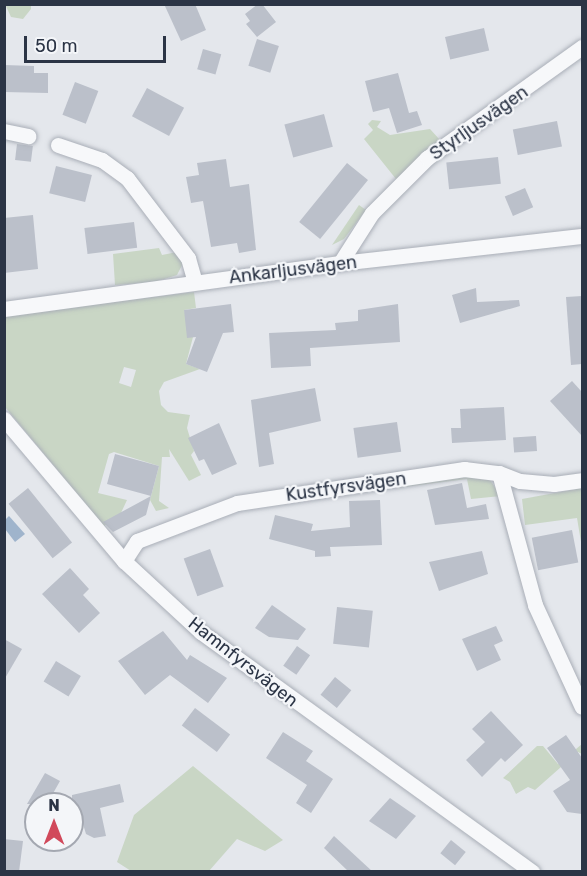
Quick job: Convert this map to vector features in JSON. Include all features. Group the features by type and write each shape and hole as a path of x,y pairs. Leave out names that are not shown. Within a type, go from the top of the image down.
{"street":[{"name":"Styrljusvägen","path":"340,263 372,213 428,158 470,125 542,79 582,47"},
{"path":"4,131 28,136"},
{"path":"57,145 94,157 127,178 188,258 195,282"},
{"name":"Ankarljusvägen","path":"4,309 340,263 582,236"},
{"name":"Hamnfyrsvägen","path":"4,419 124,561 231,657 524,868"},
{"name":"Kustfyrsvägen","path":"124,561 137,541 237,503 464,469 499,473 520,482 554,484 582,480"},
{"path":"499,473 535,605 582,707"}],"green space":[{"path":"5,4 31,5 31,9 23,19 11,17"},
{"path":"372,120 381,121 377,127 390,135 430,129 440,140 396,179 364,139 373,130 368,124"},
{"path":"359,205 366,210 344,239 332,245"},
{"path":"159,248 162,255 177,252 183,263 177,275 155,282 115,285 113,254"},
{"path":"194,292 196,308 184,310 193,337 186,364 200,369 164,382 159,391 161,405 168,412 190,415 187,428 194,451 191,455 201,475 189,481 169,449 170,457 162,457 159,501 169,508 156,511 150,500 159,466 114,452 109,454 98,493 127,500 120,515 104,526 5,407 4,315","holes":["124,367 136,370 131,387 119,383"]},
{"path":"478,474 490,480 501,496 471,499 467,479 396,488 395,484"},
{"path":"582,488 582,548 577,518 525,525 522,499"},
{"path":"582,744 582,754 578,752 535,790 528,787 516,794 510,782 503,778 537,746 543,746 558,764"},
{"path":"193,766 283,840 265,851 237,839 209,871 131,871 117,862 134,815"}],"water":[{"path":"9,516 25,534 15,542 5,529 5,520"}],"building":[{"path":"164,4 195,4 206,30 181,41"},
{"path":"258,4 262,4 276,22 257,37 246,24 250,21 245,14"},
{"path":"484,28 489,50 450,59 445,37"},
{"path":"257,39 279,46 270,73 248,66"},
{"path":"203,49 221,54 215,74 197,69"},
{"path":"4,65 34,66 34,73 48,73 48,93 4,92"},
{"path":"398,73 409,113 417,111 422,125 397,133 389,108 373,112 365,81"},
{"path":"75,82 98,91 86,124 62,115"},
{"path":"147,88 184,108 169,136 132,116"},
{"path":"324,114 333,147 293,157 284,125"},
{"path":"557,121 562,147 518,155 513,130"},
{"path":"17,144 33,146 31,162 15,160"},
{"path":"498,157 501,184 449,189 446,162"},
{"path":"226,159 230,187 249,184 256,250 239,253 237,243 211,247 203,201 191,203 186,177 199,175 197,163"},
{"path":"347,163 368,180 320,239 299,222"},
{"path":"56,166 92,175 85,202 49,193"},
{"path":"525,188 533,207 513,216 505,197"},
{"path":"33,215 38,269 4,273 4,218"},
{"path":"134,222 137,248 88,254 84,228"},
{"path":"476,288 477,302 519,300 520,306 460,323 452,295"},
{"path":"582,296 582,364 571,365 566,297"},
{"path":"231,304 234,332 223,333 207,372 186,364 196,337 187,338 184,310"},
{"path":"398,304 400,342 310,348 311,366 271,368 269,333 336,330 335,323 358,321 358,310"},
{"path":"572,381 582,392 582,436 550,401"},
{"path":"315,388 321,421 269,433 274,464 259,467 251,400"},
{"path":"504,407 506,440 452,443 451,428 461,428 460,409"},
{"path":"397,422 401,452 358,458 353,428"},
{"path":"219,423 237,464 212,475 204,459 199,461 188,438"},
{"path":"536,436 537,451 514,453 513,438"},
{"path":"115,454 159,466 146,515 113,532 103,522 151,496 107,484"},
{"path":"462,483 467,508 486,504 489,519 435,525 427,490"},
{"path":"28,488 72,542 53,558 9,504"},
{"path":"380,500 382,545 330,547 331,556 315,557 315,551 269,539 275,515 313,524 311,531 350,527 349,501"},
{"path":"572,530 578,562 538,570 532,538"},
{"path":"210,549 224,587 197,596 184,559"},
{"path":"482,551 488,574 439,591 429,562"},
{"path":"70,568 89,589 83,595 100,613 79,633 42,594"},
{"path":"272,605 306,629 298,640 269,637 255,628"},
{"path":"337,607 373,611 369,648 333,644"},
{"path":"496,626 503,641 494,645 501,660 477,671 462,639"},
{"path":"163,631 187,660 190,655 227,678 208,703 170,675 145,695 118,661"},
{"path":"4,639 22,649 4,680"},
{"path":"297,646 310,655 296,675 283,666"},
{"path":"56,661 81,676 68,697 44,682"},
{"path":"335,677 351,690 337,708 321,695"},
{"path":"195,708 230,734 217,752 182,726"},
{"path":"491,711 523,745 505,762 501,758 482,777 466,760 485,742 472,729"},
{"path":"283,732 313,751 306,761 333,779 311,813 296,803 307,785 266,758"},
{"path":"566,735 582,758 582,814 567,812 553,791 570,780 547,748"},
{"path":"45,773 60,781 54,792 34,792"},
{"path":"120,784 124,802 100,808 106,836 94,838 86,834 84,792"},
{"path":"390,798 416,816 396,839 369,821"},
{"path":"334,836 373,872 349,872 324,848"},
{"path":"4,839 23,841 19,872 4,872"},
{"path":"451,840 466,852 455,865 440,853"}]}
